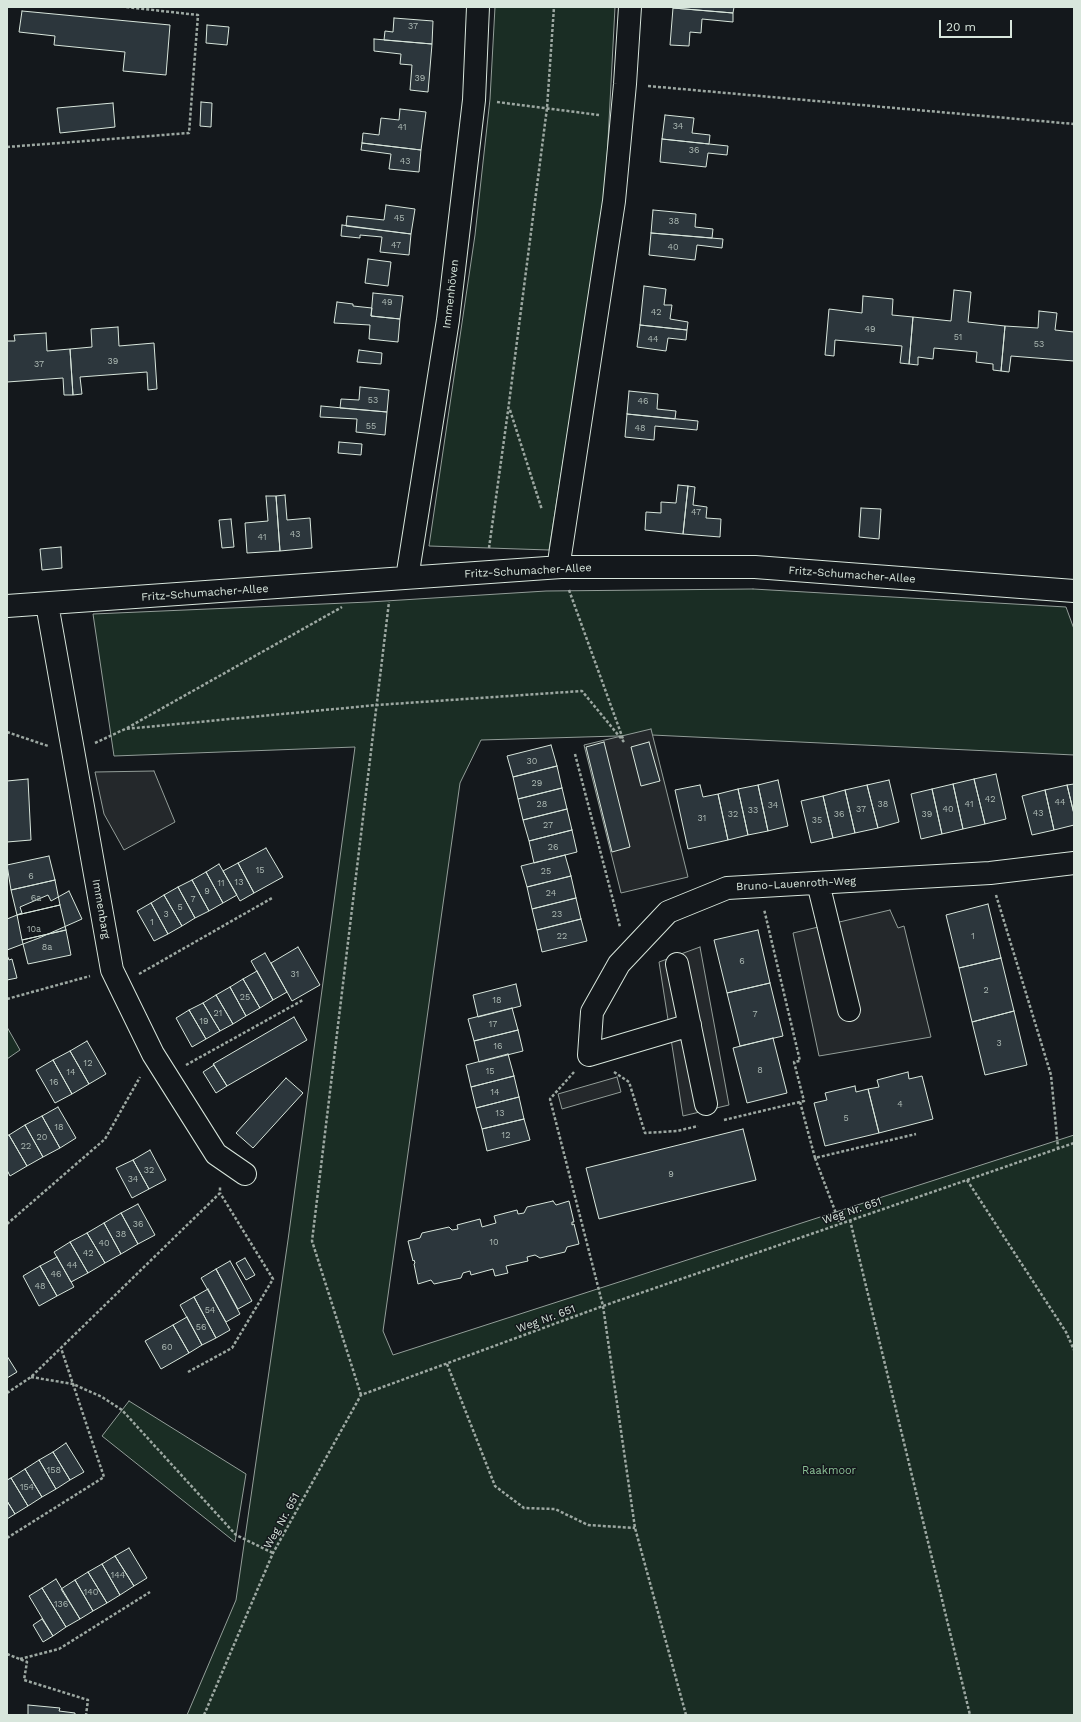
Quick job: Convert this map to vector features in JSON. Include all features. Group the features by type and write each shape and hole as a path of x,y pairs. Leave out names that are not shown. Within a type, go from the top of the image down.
{"street":[{"name":"Immenhöven","path":"399,579 448,320 474,100 478,7"},
{"path":"561,567 559,562 614,201 625,84 630,7"},
{"name":"Fritz-Schumacher-Allee","path":"7,606 561,567 755,567 1074,592"},
{"name":"Immenbarg","path":"46,604 115,977 153,1054 216,1154 245,1174"},
{"name":"Bruno-Lauenroth-Weg","path":"589,1055 592,1012 619,964 668,912 727,888 990,873 1074,863"},
{"path":"818,883 849,1010"},
{"path":"677,964 706,1104"},
{"path":"589,1055 690,1026"}],"path":[{"path":"7,147 189,133 198,15 126,7"},
{"path":"485,573 509,407 546,108 554,7"},
{"path":"625,84 1074,124"},
{"path":"474,100 601,115"},
{"path":"509,407 542,510"},
{"path":"125,729 377,705 582,691 624,742 561,567"},
{"path":"361,1395 312,1241 377,705 399,579"},
{"path":"7,732 73,754 125,729 344,606"},
{"path":"575,754 627,955"},
{"path":"990,873 1051,1076 1058,1148"},
{"path":"723,1120 804,1101 794,1062 800,1061 759,886"},
{"path":"7,1000 115,977 272,898"},
{"path":"167,1076 303,1000"},
{"path":"7,1224 104,1139 153,1054"},
{"path":"686,1715 635,1528 603,1306 550,1099 589,1055 629,1082 645,1133 677,1131 700,1126"},
{"path":"800,1102 815,1158 840,1224"},
{"path":"815,1158 916,1134"},
{"name":"Weg Nr. 651","path":"204,1715 273,1553 361,1395 603,1306 1074,1143"},
{"path":"188,1372 232,1348 273,1279 220,1193 216,1154"},
{"path":"967,1180 1066,1332 1074,1350"},
{"path":"7,1393 31,1377 220,1193"},
{"path":"850,1220 970,1715"},
{"path":"7,1538 104,1477 61,1348"},
{"path":"447,1364 495,1486 524,1508 555,1509 588,1525 635,1528"},
{"path":"31,1377 73,1384 102,1398 122,1410 236,1535 273,1553"},
{"path":"20,1659 59,1648 150,1592"},
{"path":"7,1654 27,1662 24,1680 88,1700 86,1715"}],"green space":[{"path":"495,7 615,7 605,198 549,550 429,546 475,235 490,99"},
{"name":"Raakmoor","path":"753,589 1066,607 1074,629 1074,755 652,735 481,740 460,783 383,1331 393,1355 1074,1135 1074,1715 187,1715 236,1600 288,1240 355,747 114,756 93,614 369,602 546,591"},
{"path":"7,1027 20,1050 7,1059"},
{"path":"129,1401 246,1474 235,1542 102,1436"}],"shaded area":[{"path":"651,729 688,877 621,893 584,745"},
{"path":"154,771 175,822 124,850 104,814 95,772"},
{"path":"890,910 898,928 904,926 931,1037 819,1056 793,933"},
{"path":"700,947 729,1105 683,1116 659,962"},
{"path":"617,1077 621,1092 562,1109 558,1094"}],"building":[{"path":"673,7 734,7 733,13"},
{"path":"673,8 733,13 733,22 702,19 701,33 690,32 689,46 670,45"},
{"path":"22,11 170,25 166,75 123,71 125,52 54,45 55,36 19,32"},
{"path":"394,18 433,21 432,44 384,40 385,31 393,32"},
{"path":"207,25 229,27 227,45 206,43"},
{"path":"374,39 432,44 428,92 410,90 412,65 400,64 401,54 374,51"},
{"path":"201,102 212,103 211,127 200,126"},
{"path":"113,103 115,127 60,133 57,108"},
{"path":"400,109 426,112 421,150 362,143 363,133 379,135 381,118 399,120"},
{"path":"665,115 694,118 692,133 710,135 709,144 662,139"},
{"path":"662,139 728,146 727,155 708,153 706,167 660,162"},
{"path":"362,143 421,150 419,172 389,169 391,154 361,150"},
{"path":"386,205 415,209 411,234 346,226 347,216 384,220"},
{"path":"653,210 696,214 695,227 713,229 712,238 651,233"},
{"path":"342,225 411,234 409,255 380,252 382,237 360,235 360,238 341,236"},
{"path":"651,233 723,239 722,248 697,245 695,260 649,255"},
{"path":"368,259 391,262 388,286 365,283"},
{"path":"644,286 666,289 664,305 672,305 670,319 688,322 687,330 640,325"},
{"path":"954,290 971,292 968,322 1005,326 1001,371 993,370 993,364 976,362 977,352 934,348 933,359 918,357 918,365 909,364 913,317 951,321"},
{"path":"373,293 403,296 400,319 371,316"},
{"path":"863,296 893,299 892,315 913,317 909,364 900,363 902,346 835,340 834,356 825,355 829,309 862,313"},
{"path":"337,302 353,304 353,306 372,308 371,316 400,319 398,342 369,339 370,325 334,323"},
{"path":"1039,311 1057,313 1055,330 1074,332 1074,361 1011,356 1009,372 1001,371 1005,326 1038,328"},
{"path":"640,325 687,330 686,340 668,338 666,351 637,347"},
{"path":"118,327 119,346 154,343 157,389 148,390 147,372 80,377 82,394 73,395 70,349 92,347 91,329"},
{"path":"46,333 47,351 70,349 73,395 64,395 63,378 7,382 7,341 15,341 14,335"},
{"path":"359,350 382,353 381,364 357,362"},
{"path":"360,387 389,390 387,412 340,408 341,399 359,400"},
{"path":"629,391 658,394 657,409 676,411 675,419 627,414"},
{"path":"321,406 387,412 385,435 356,432 357,419 320,417"},
{"path":"627,414 698,421 697,430 655,426 654,440 625,437"},
{"path":"339,442 362,444 361,455 338,453"},
{"path":"678,485 688,486 683,534 645,530 646,512 661,513 661,502 676,503"},
{"path":"688,486 695,487 693,505 707,507 706,518 721,519 720,537 683,534"},
{"path":"285,495 287,520 310,518 312,548 280,551 276,496"},
{"path":"266,496 276,496 280,551 247,553 245,523 268,521"},
{"path":"861,508 881,509 879,539 859,537"},
{"path":"231,519 234,547 222,548 219,520"},
{"path":"61,547 62,568 42,570 40,549"},
{"path":"604,742 630,847 612,852 586,747"},
{"path":"649,742 660,781 641,786 631,747"},
{"path":"551,745 557,766 513,777 507,756"},
{"path":"557,766 562,788 518,799 513,777"},
{"path":"996,774 1006,819 985,824 974,779"},
{"path":"28,779 31,840 7,842 7,781"},
{"path":"974,779 985,824 963,829 953,784"},
{"path":"778,780 788,826 768,831 758,785"},
{"path":"889,780 899,822 878,828 867,785"},
{"path":"953,784 963,829 942,834 932,789"},
{"path":"1074,784 1074,814 1067,785"},
{"path":"700,785 703,797 718,794 728,840 688,849 675,790"},
{"path":"758,785 768,831 748,835 738,789"},
{"path":"867,785 878,828 855,833 845,790"},
{"path":"1067,785 1074,814 1074,825 1054,830 1045,790"},
{"path":"562,788 567,809 523,820 518,799"},
{"path":"738,789 748,835 728,840 718,794"},
{"path":"932,789 942,834 921,839 911,794"},
{"path":"845,790 855,833 833,838 823,796"},
{"path":"1045,790 1054,830 1032,835 1022,796"},
{"path":"823,796 833,838 811,843 801,801"},
{"path":"567,809 572,830 529,841 523,820"},
{"path":"572,830 577,852 534,863 529,841"},
{"path":"266,848 283,877 254,893 238,863"},
{"path":"565,855 571,876 527,887 521,866"},
{"path":"49,856 55,880 11,890 7,865"},
{"path":"238,863 254,893 240,901 223,871"},
{"path":"219,864 237,895 223,903 206,872"},
{"path":"206,872 223,903 209,911 192,880"},
{"path":"571,876 576,898 532,909 527,887"},
{"path":"55,880 60,905 17,915 11,890"},
{"path":"192,880 209,911 195,918 178,887"},
{"path":"178,887 195,918 182,926 164,895"},
{"path":"69,891 82,919 7,950 7,919 22,913 20,907 48,895 51,901"},
{"path":"164,895 182,926 168,934 151,903"},
{"path":"576,898 581,919 537,930 532,909"},
{"path":"151,903 168,934 154,941 137,911"},
{"path":"988,904 1001,958 959,968 946,915"},
{"path":"60,905 66,930 22,940 17,915"},
{"path":"581,919 587,941 542,952 537,930"},
{"path":"66,930 71,955 28,964 22,940"},
{"path":"758,930 770,983 727,993 714,940"},
{"path":"298,947 320,985 292,1001 271,963"},
{"path":"265,953 287,992 273,1000 251,961"},
{"path":"7,955 9,960 12,959 17,978 7,980"},
{"path":"1001,958 1014,1011 972,1022 959,968"},
{"path":"257,971 273,1000 260,1008 243,979"},
{"path":"243,979 260,1008 246,1016 230,987"},
{"path":"770,983 783,1036 740,1046 727,993"},
{"path":"516,984 521,1006 478,1017 473,995"},
{"path":"230,987 246,1016 233,1024 216,995"},
{"path":"216,995 233,1024 220,1031 203,1003"},
{"path":"203,1003 220,1031 206,1039 189,1010"},
{"path":"512,1008 518,1030 474,1041 468,1019"},
{"path":"189,1010 206,1039 192,1047 176,1018"},
{"path":"1014,1011 1027,1065 985,1075 972,1022"},
{"path":"294,1017 307,1040 227,1086 213,1064"},
{"path":"518,1030 523,1051 479,1062 474,1041"},
{"path":"773,1038 787,1093 747,1103 733,1048"},
{"path":"87,1041 106,1074 89,1084 70,1051"},
{"path":"70,1051 89,1084 72,1094 53,1060"},
{"path":"508,1054 514,1076 471,1087 466,1065"},
{"path":"53,1060 72,1094 55,1103 36,1070"},
{"path":"214,1065 227,1086 216,1093 203,1072"},
{"path":"908,1072 909,1079 922,1076 933,1119 879,1133 868,1089 879,1087 877,1080"},
{"path":"514,1076 519,1097 476,1108 471,1087"},
{"path":"286,1078 303,1093 253,1148 236,1133"},
{"path":"855,1086 856,1092 868,1089 879,1133 825,1146 814,1103 827,1100 825,1093"},
{"path":"519,1097 524,1119 482,1129 476,1108"},
{"path":"58,1107 76,1138 60,1148 42,1116"},
{"path":"42,1116 60,1148 43,1157 25,1125"},
{"path":"524,1119 530,1140 487,1151 482,1129"},
{"path":"25,1125 43,1157 27,1166 9,1135"},
{"path":"743,1129 756,1180 599,1219 586,1168"},
{"path":"7,1135 9,1135 27,1166 10,1176 7,1170"},
{"path":"150,1150 166,1180 149,1189 133,1160"},
{"path":"133,1160 149,1189 132,1198 116,1168"},
{"path":"553,1201 556,1205 569,1201 574,1222 572,1222 572,1225 574,1224 579,1244 567,1247 565,1252 540,1258 535,1255 527,1257 528,1261 506,1266 508,1273 495,1276 493,1269 471,1275 470,1271 463,1273 461,1278 434,1284 431,1280 418,1284 415,1263 414,1260 413,1261 408,1241 420,1238 422,1233 449,1227 452,1230 458,1229 457,1225 480,1219 482,1227 496,1223 494,1216 517,1210 518,1214 524,1213 527,1207"},
{"path":"138,1204 155,1235 138,1244 121,1213"},
{"path":"121,1213 138,1244 121,1254 104,1223"},
{"path":"104,1223 121,1254 105,1263 87,1233"},
{"path":"87,1233 105,1263 88,1273 70,1242"},
{"path":"70,1242 88,1273 71,1282 54,1252"},
{"path":"57,1257 74,1287 57,1296 40,1266"},
{"path":"245,1258 255,1275 246,1280 236,1263"},
{"path":"230,1261 252,1301 238,1309 216,1269"},
{"path":"40,1266 57,1296 39,1306 23,1276"},
{"path":"216,1269 240,1314 226,1322 201,1278"},
{"path":"208,1289 230,1330 216,1338 194,1297"},
{"path":"194,1297 216,1338 202,1345 180,1305"},
{"path":"187,1317 202,1345 189,1353 173,1325"},
{"path":"173,1325 189,1353 161,1369 145,1341"},
{"path":"7,1356 17,1372 7,1378"},
{"path":"66,1443 84,1472 70,1480 53,1452"},
{"path":"53,1452 70,1480 56,1489 39,1460"},
{"path":"39,1460 56,1489 42,1497 25,1469"},
{"path":"25,1469 42,1497 28,1506 11,1478"},
{"path":"11,1478 28,1506 15,1514 7,1501 7,1480"},
{"path":"7,1501 15,1514 7,1519"},
{"path":"129,1548 147,1578 134,1586 115,1556"},
{"path":"115,1556 134,1586 120,1595 102,1564"},
{"path":"102,1564 120,1595 107,1603 88,1572"},
{"path":"88,1572 107,1603 93,1611 75,1580"},
{"path":"56,1579 80,1619 66,1627 42,1588"},
{"path":"75,1580 93,1611 80,1619 61,1589"},
{"path":"42,1588 66,1627 53,1636 29,1596"},
{"path":"42,1619 53,1636 43,1642 33,1625"},
{"path":"28,1705 60,1708 59,1711 75,1713 75,1715 28,1715"}]}
